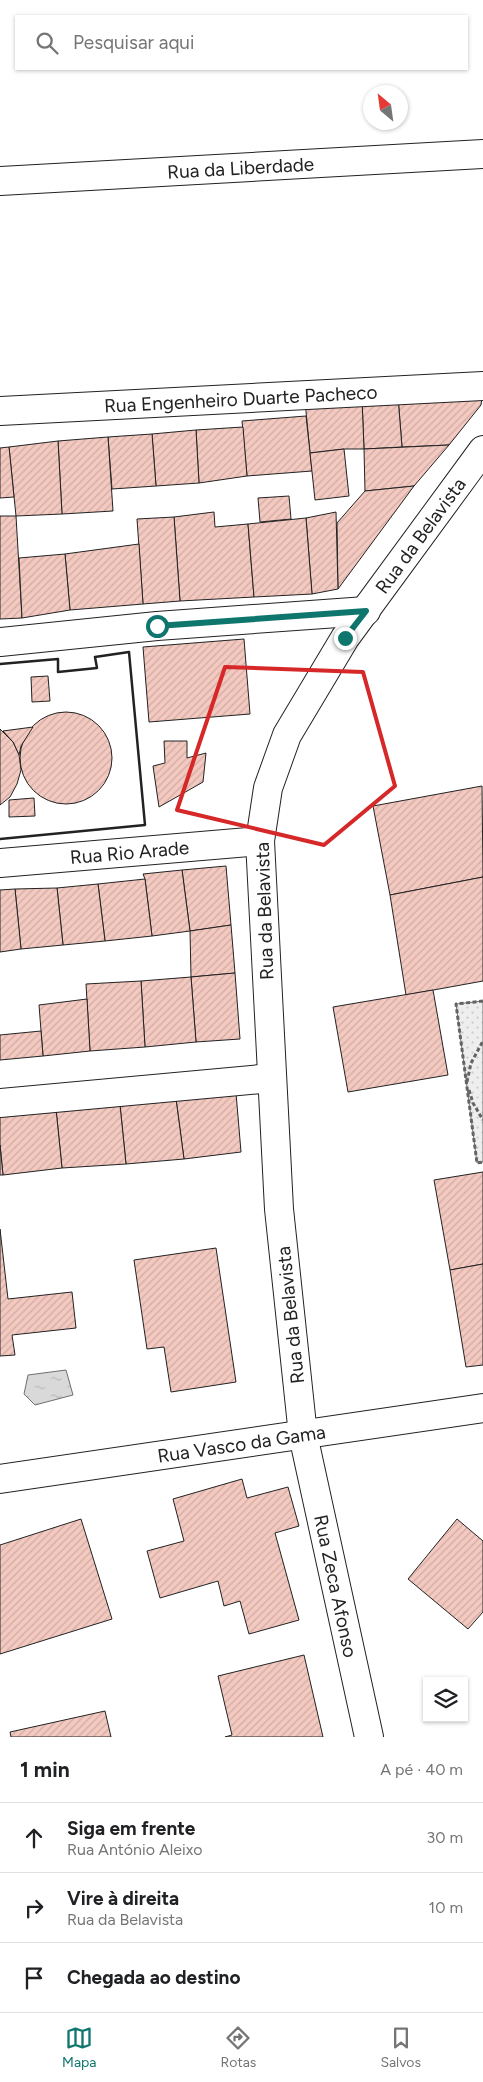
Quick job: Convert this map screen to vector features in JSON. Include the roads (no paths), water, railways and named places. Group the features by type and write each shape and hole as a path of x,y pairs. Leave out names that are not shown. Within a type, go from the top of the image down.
{"street":[{"name":"Rua da Liberdade","path":"0,181 483,154"},
{"name":"Rua Engenheiro Duarte Pacheco","path":"0,411 483,386"},
{"name":"Rua da Belavista","path":"303,1435 279,1209 260,842 268,788 286,735 345,638 483,450"},
{"path":"0,642 157,626 366,611"},
{"name":"Rua Rio Arade","path":"0,863 260,842"},
{"path":"0,1103 272,1078"},
{"name":"Rua Vasco da Gama","path":"0,1479 483,1408"},
{"name":"Rua Zeca Afonso","path":"303,1435 369,1737"}],"water":[{"path":"66,1370 73,1395 35,1405 24,1394 28,1375"}]}
